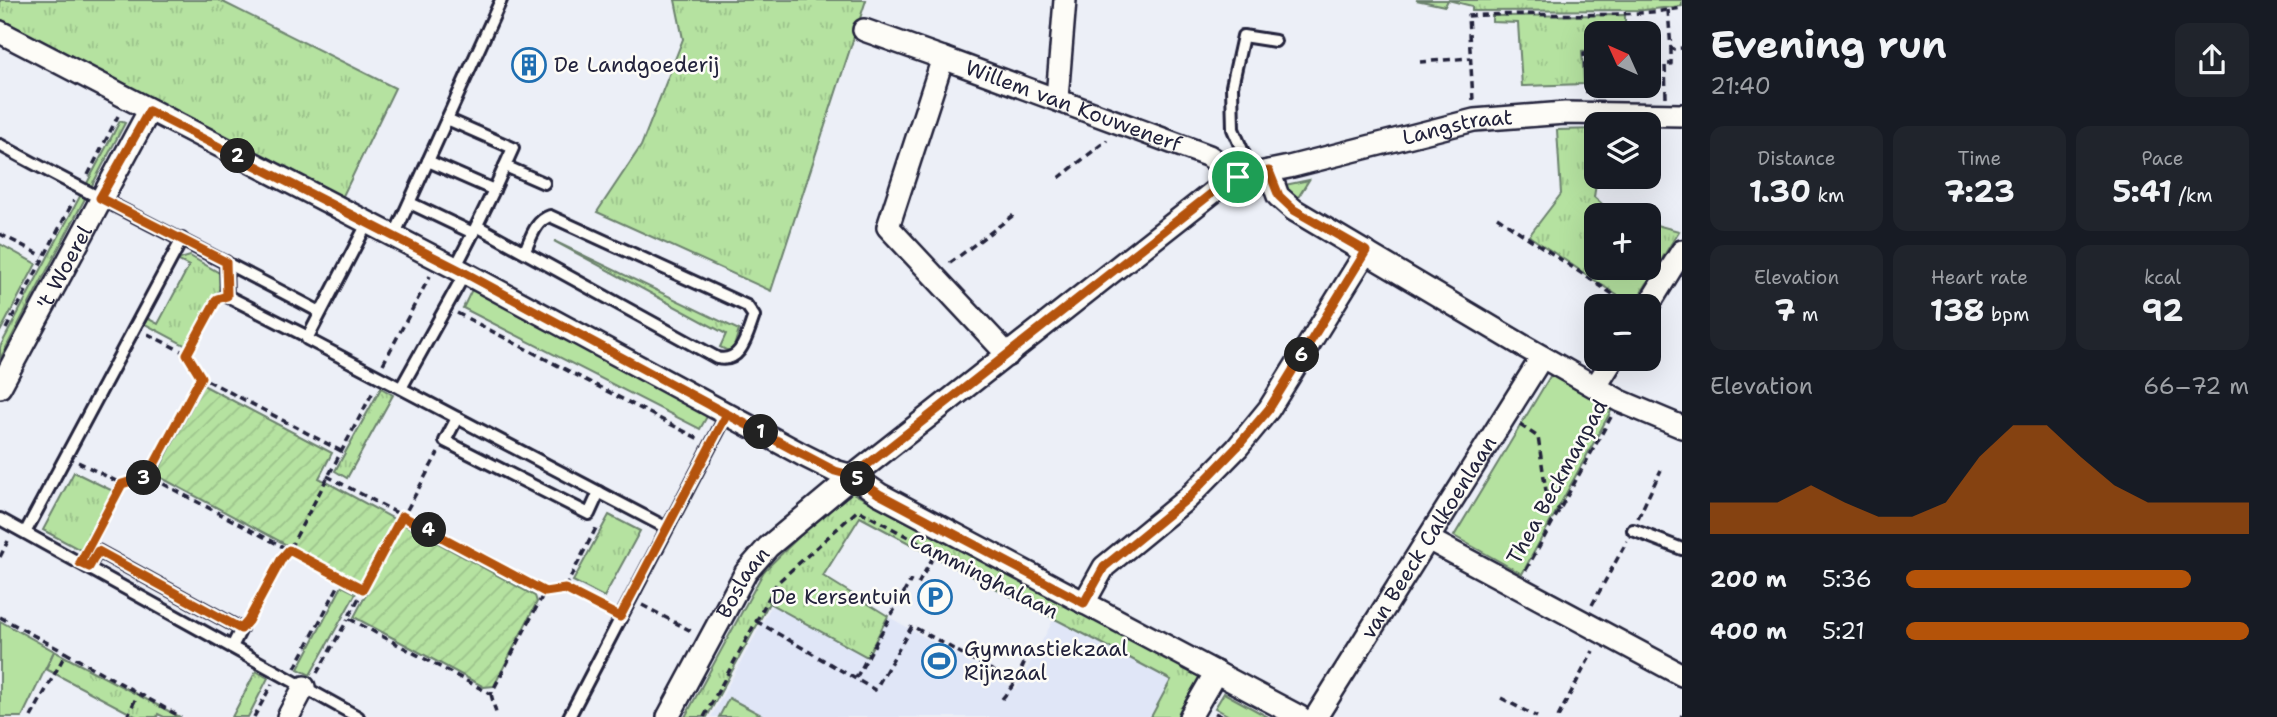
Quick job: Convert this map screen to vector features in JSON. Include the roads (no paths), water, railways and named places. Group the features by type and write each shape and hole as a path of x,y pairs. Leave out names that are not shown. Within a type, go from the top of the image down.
{"street":[{"path":"1057,98 1065,0"},
{"name":"Willem van Kouwenerf","path":"864,30 1057,98 1253,174"},
{"name":"Camminghalaan","path":"0,32 460,270 835,471 853,476 879,494 1300,717"},
{"name":"Willem van Kouwenerf","path":"943,58 888,227 1008,355"},
{"name":"'t Woerel","path":"0,387 149,111"},
{"name":"Langstraat","path":"1008,355 1226,182 1474,120 1521,115 1588,113 1674,115"},
{"path":"1253,174 1294,210 1542,357 1620,401 1682,427"},
{"path":"1084,603 1104,567 1188,498 1269,409 1366,251"},
{"path":"1655,294 1682,251"},
{"name":"Boslaan","path":"668,717 746,572 761,555 853,476 1008,355"},
{"name":"van Beeck Calkoenlaan","path":"1316,717 1542,357"},
{"path":"1596,386 1605,371"},
{"path":"1428,538 1682,675"},
{"path":"1191,717 1216,672"},
{"path":"288,717 296,683"}],"lane":[{"path":"394,236 501,0"},
{"path":"1253,174 1233,130 1232,86 1243,36 1275,41"},
{"path":"401,388 446,307 475,230 513,148 447,119"},
{"path":"0,145 320,312"},
{"path":"428,161 494,190"},
{"path":"505,166 544,183"},
{"path":"410,203 525,251 718,358 726,360 735,356 754,316 747,306 550,216 542,218 536,226 525,251"},
{"path":"307,337 368,222"},
{"path":"26,531 183,239"},
{"path":"226,262 227,296 667,528"},
{"path":"569,717 727,414"},
{"path":"457,418 444,441 589,514 599,492"},
{"path":"0,519 358,717"},
{"path":"1633,530 1682,549"},
{"path":"85,565 98,551 241,629 232,647"}],"place":[{"name":"De Landgoederij","path":"529,65"},
{"name":"De Kersentuin","path":"935,597"},
{"name":"Gymnastiekzaal Rijnzaal","path":"939,661"}]}
